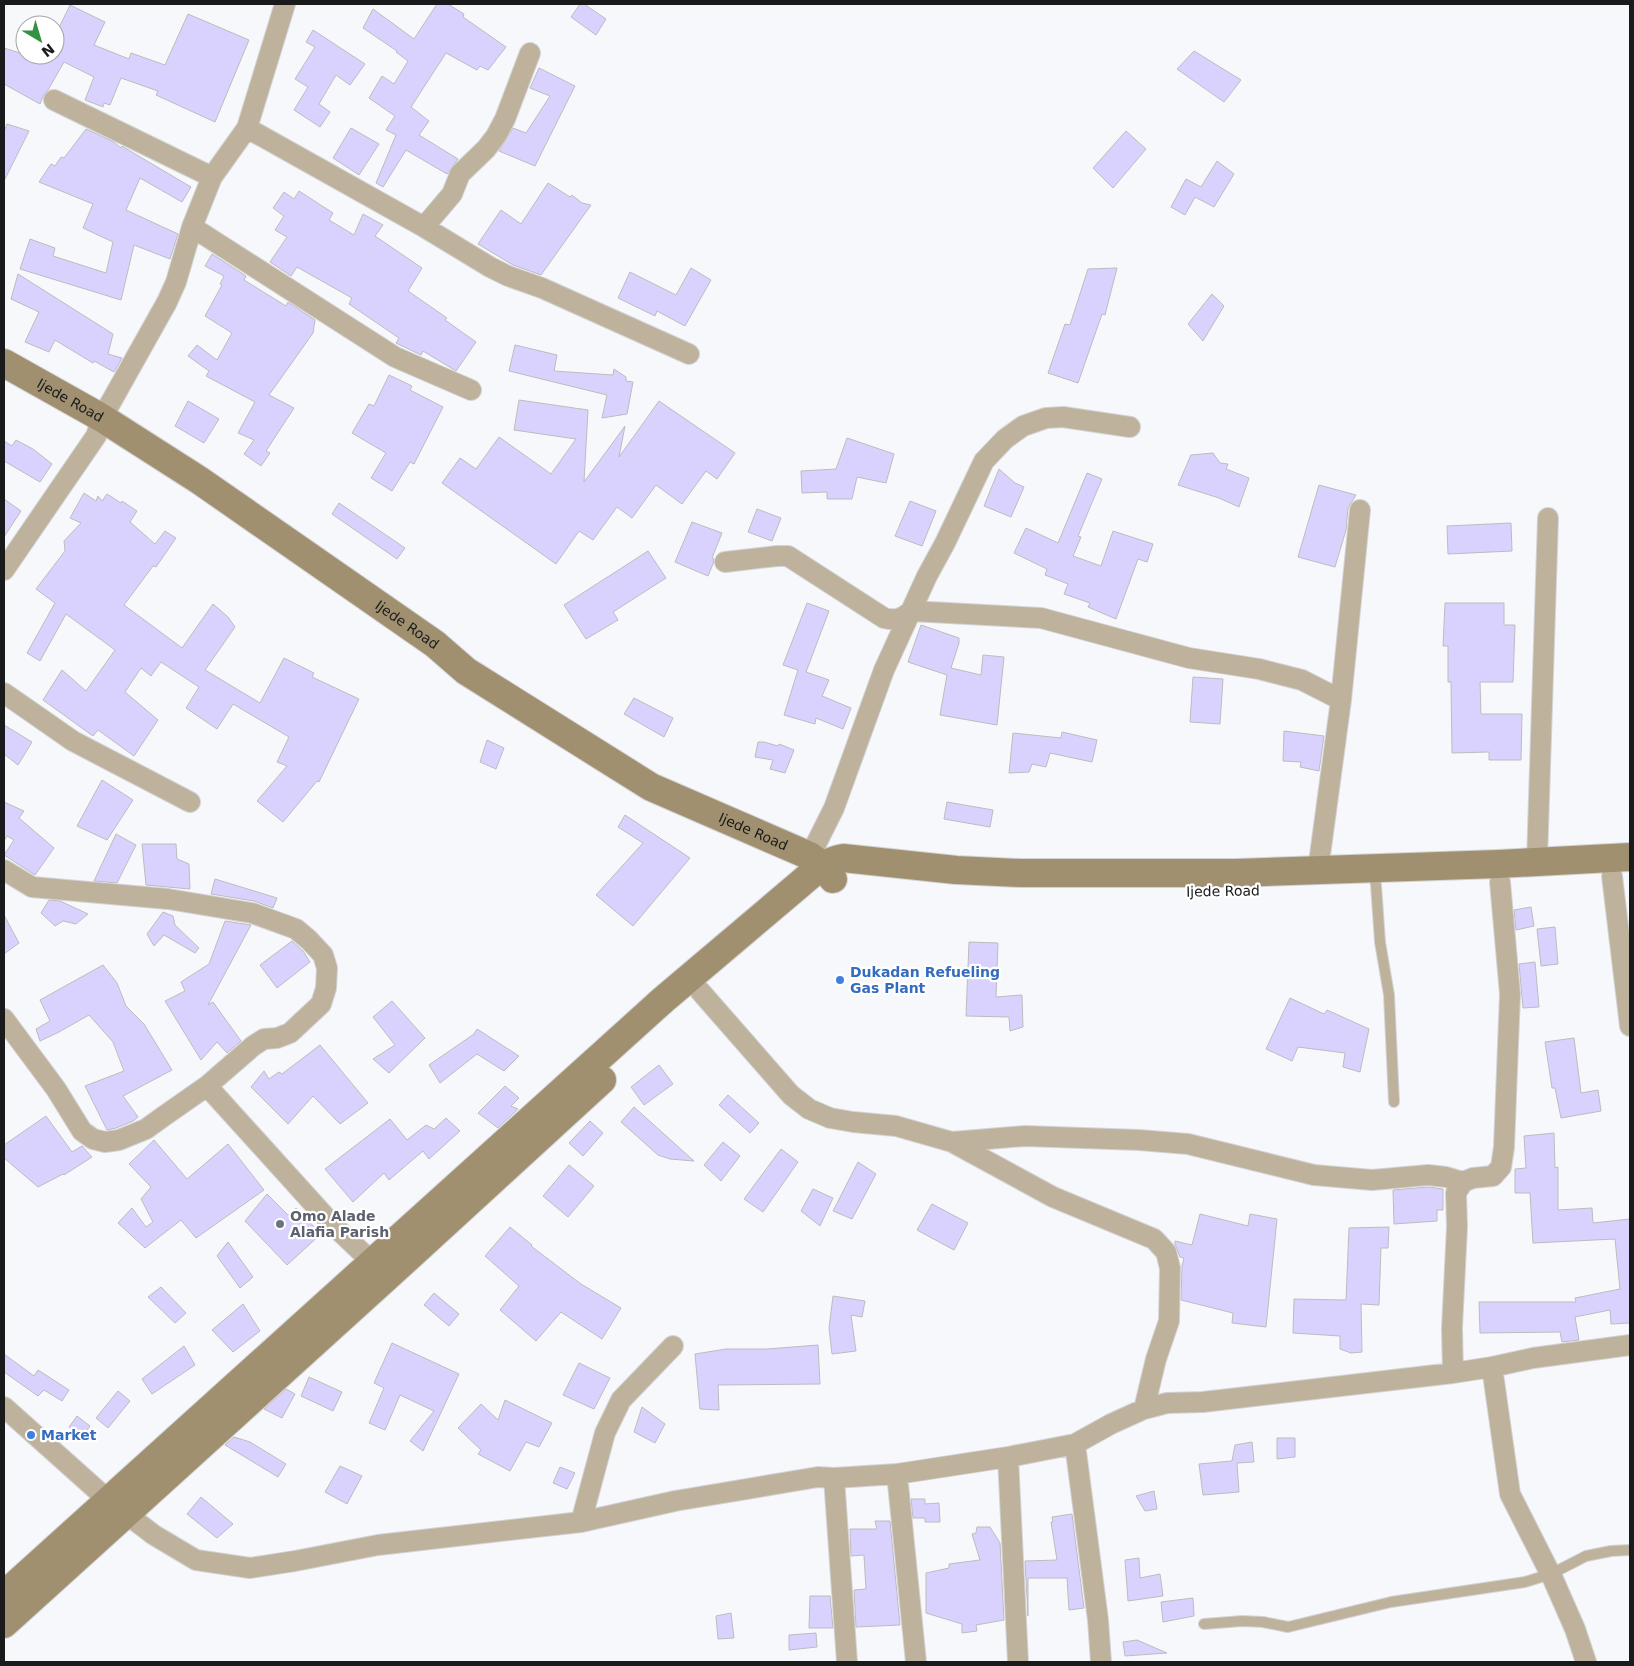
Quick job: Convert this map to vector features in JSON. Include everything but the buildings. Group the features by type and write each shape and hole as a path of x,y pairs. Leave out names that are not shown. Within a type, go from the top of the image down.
{"main road":[{"name":"Ijede Road","path":"4,363 102,418 198,480 435,644 466,671 651,787 822,867 859,878 1023,891 1240,892 1537,861 1624,870"},
{"name":"Ijede Road","path":"822,867 834,860 843,858 956,870 1020,873 1236,874 1318,870 1374,877 1500,882 1624,870"},
{"path":"4,1595 116,1507 395,1270 700,991 822,867"},
{"path":"4,1624 116,1507 372,1262 663,1000 822,867"}],"street":[{"path":"4,570 96,436 102,418 167,302 176,282 192,227 212,177 246,128 285,4"},
{"path":"424,227 452,194 460,174 486,149 496,136 505,119 530,53"},
{"path":"54,100 212,177"},
{"path":"246,128 508,276 542,288 689,354"},
{"path":"192,227 395,358 471,390"},
{"path":"822,867 834,808 884,670 927,576 984,461 1005,439 1023,426 1046,418 1063,417 1130,426"},
{"path":"1318,870 1341,700 1360,510"},
{"path":"1537,861 1548,518"},
{"path":"725,562 788,556 884,618 900,620 911,611 1041,618 1189,658 1259,669 1302,680 1341,700"},
{"path":"4,693 73,741 190,802"},
{"path":"4,870 32,887 168,899 252,913 296,929 310,940 322,955 327,968 326,988 321,1004 290,1033 277,1038 264,1039 253,1046 207,1086 146,1129 119,1140 105,1142 93,1139 82,1131 56,1089 4,1019"},
{"path":"1624,870 1630,1026"},
{"path":"1453,1373 1452,1328 1457,1227 1456,1193 1463,1182 1473,1178 1493,1176 1501,1167 1504,1148 1510,994 1500,882"},
{"path":"700,991 791,1095 809,1109 830,1118 896,1126 952,1142 1053,1197 1154,1239 1166,1252 1170,1268 1169,1321 1156,1359 1144,1409"},
{"path":"207,1086 331,1223 372,1262"},
{"path":"952,1142 1025,1136 1139,1140 1188,1144 1314,1175 1372,1180 1428,1175 1446,1177 1463,1182"},
{"path":"4,1407 116,1507 154,1535 196,1560 250,1568 295,1562 378,1545 581,1522 675,1501 818,1477 834,1478 897,1474 1008,1458 1075,1444 1111,1424 1144,1409 1167,1403 1203,1402 1453,1373 1533,1358 1630,1345"},
{"path":"581,1522 605,1433 621,1400 673,1346"},
{"path":"1492,1367 1510,1494 1576,1628 1586,1662"},
{"path":"1075,1444 1102,1662"},
{"path":"1008,1458 1018,1662"},
{"path":"897,1474 916,1662"},
{"path":"834,1478 846,1662"}],"lane":[{"path":"1374,877 1380,942 1388,995 1394,1102"},
{"path":"1204,1624 1242,1621 1263,1622 1288,1627 1391,1602 1525,1582 1551,1574 1586,1556 1611,1551 1630,1550"}],"place":[{"name":"Dukadan Refueling Gas Plant","path":"840,980"},
{"name":"Omo Alade Alafia Parish","path":"280,1224"},
{"name":"Market","path":"31,1435"}]}
